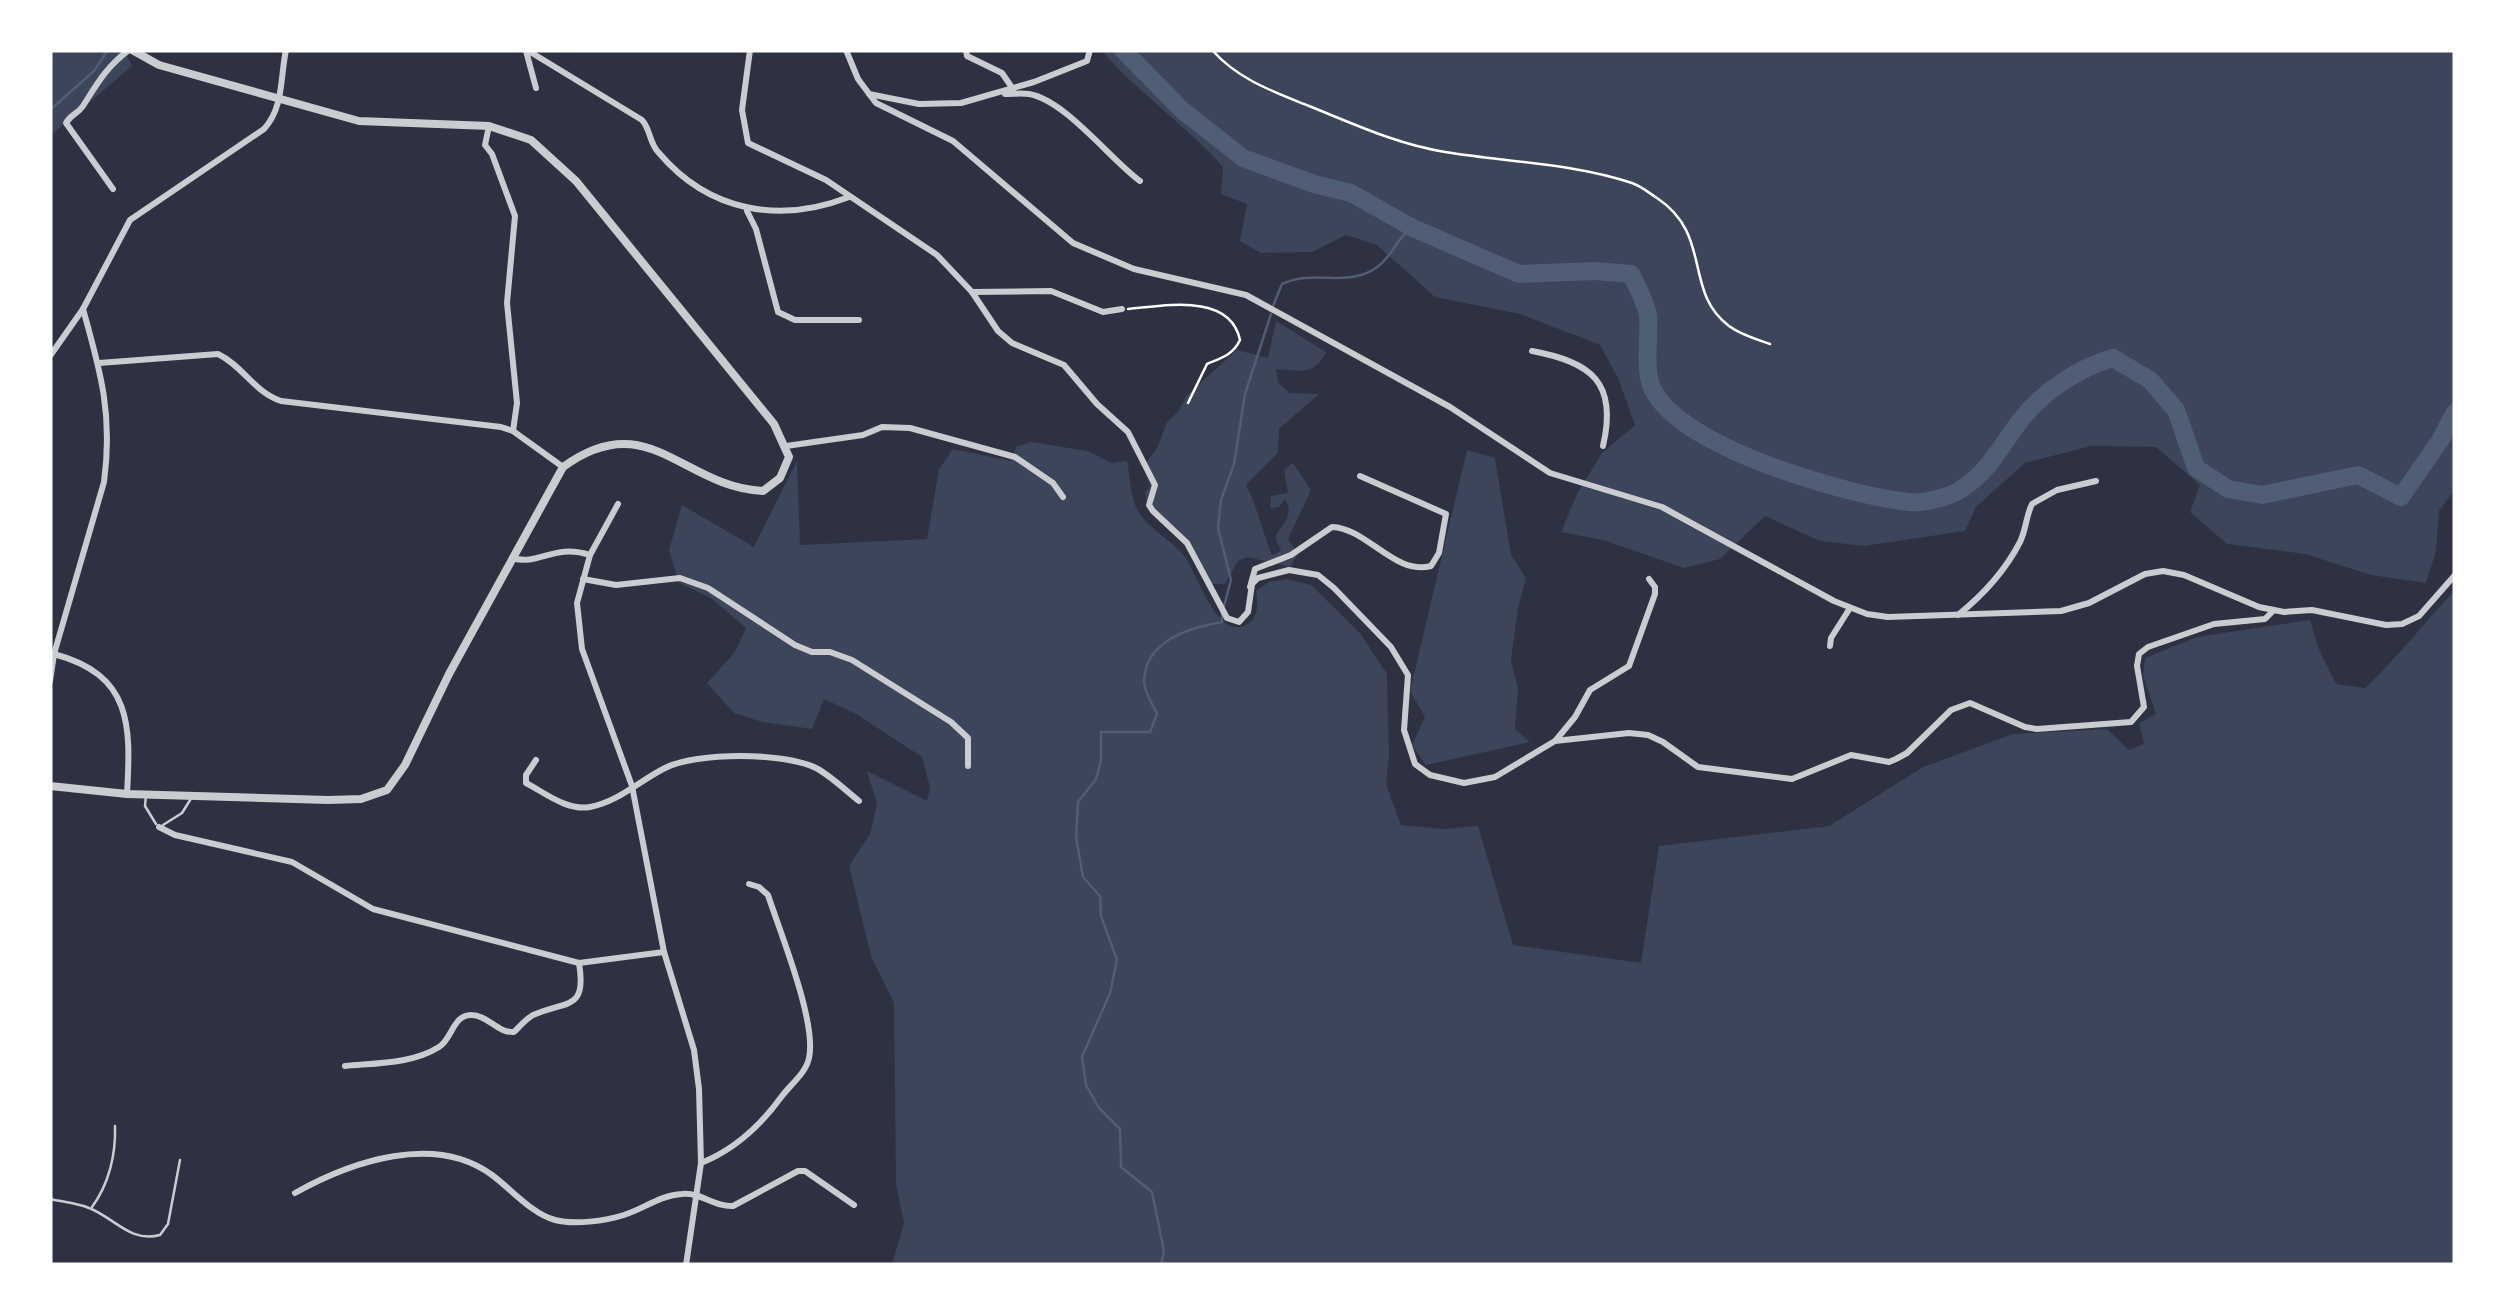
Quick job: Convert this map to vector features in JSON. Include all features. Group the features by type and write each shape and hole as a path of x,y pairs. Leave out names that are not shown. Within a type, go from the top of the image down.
{"street":[{"path":"50,786 146,795 361,799 387,790 405,766 448,674 564,467 586,451 631,443 656,450 720,482 763,491 773,486 786,467 786,446 774,424 576,181 531,140 489,126 359,121 159,66 130,50 106,70 80,110 66,120 114,189"},
{"path":"50,356 83,309 130,220 264,129 279,109 286,50"},
{"path":"526,50 536,88"},
{"path":"526,50 642,120 649,139 668,163 705,189 746,210 810,209 849,197"},
{"path":"750,50 742,110 748,143 810,171 937,255 972,292 998,331 1012,343 1064,366 1128,432 1155,485 1152,512 1187,543 1227,618 1239,622 1248,612 1250,578 1255,569 1282,560 1332,528 1347,530 1402,562 1421,568 1431,566 1446,514 1360,476"},
{"path":"846,50 868,94 886,110 953,141 1073,243 1134,269 1230,290 1263,303 1450,407 1550,473 1682,516 1850,608 1888,617 2061,611 2089,602 2144,574 2163,571 2184,575 2274,610 2312,610 2386,625 2402,624 2418,616 2455,575"},
{"path":"966,50 967,56 1002,73 1014,89"},
{"path":"868,94 919,104 961,102 999,94 1086,61 1090,50"},
{"path":"999,94 1032,94 1041,98 1089,133 1110,157 1140,181"},
{"path":"489,126 484,145 492,154 515,216 507,303 517,403 513,430"},
{"path":"746,210 756,228 778,312 795,320 858,320"},
{"path":"972,292 1051,292 1103,312 1122,310"},
{"path":"50,681 52,654 104,482 110,428 99,363 83,309"},
{"path":"1532,352 1566,358 1598,380 1605,408 1603,446"},
{"path":"99,363 218,354 266,396 281,401 513,430 564,467"},
{"path":"786,446 863,435 882,427 910,428 1014,457 1053,483 1063,497"},
{"path":"1957,616 1980,598 2006,565 2020,542 2032,504 2057,490 2096,481"},
{"path":"618,504 590,555 577,603 582,648 632,786 664,952 694,1050 701,1163 686,1265"},
{"path":"512,558 530,560 562,550 590,555"},
{"path":"1250,588 1258,578 1275,572 1304,571 1318,575 1362,614 1391,648 1408,676 1404,730 1420,770 1464,783 1496,777 1555,741 1590,690 1628,666 1655,594 1649,579"},
{"path":"583,579 616,585 680,578 708,588 796,645 852,660 951,722 968,738 968,766"},
{"path":"1830,646 1850,608"},
{"path":"1555,741 1606,734 1648,735 1698,767 1729,768 1792,780 1846,756 1889,762 1916,745 1951,710 1970,704 2038,729 2131,722 2144,706 2137,666 2139,654 2214,624 2264,619 2274,610"},
{"path":"52,654 92,668 114,690 122,705 130,743 127,794"},
{"path":"536,760 526,775 526,783 572,807 591,807 626,794 632,786 670,766 736,755 796,760 819,770 858,801"},
{"path":"159,826 176,834 292,862 373,908 579,963 664,952"},
{"path":"701,1163 715,1158 769,1117 803,1071 810,1054 804,1010 768,895 749,884"},
{"path":"345,1066 408,1060 442,1046 458,1019 469,1014 505,1032 514,1032 530,1016 568,1005 578,998 583,986 579,963"},
{"path":"295,1193 318,1180 359,1166 432,1152 488,1172 554,1220 602,1220 625,1215 672,1194 696,1194 721,1207 733,1206 798,1171 805,1171 854,1205"}],"lane":[{"path":"146,795 150,817 159,826 182,814 193,796"},
{"path":"91,1208 101,1194 114,1158 115,1126"},
{"path":"50,1199 91,1208 118,1227 146,1239 160,1236 168,1224 180,1160"}],"path":[{"path":"1212,50 1244,80 1382,138 1441,152 1586,172 1635,184 1672,208 1686,224 1701,283 1711,306 1726,325 1770,344"},
{"path":"1122,310 1202,307 1218,311 1235,327 1240,340 1237,346 1230,354 1207,364 1188,402"}],"shaded area":[{"path":"50,50 124,50 132,66 50,136"},
{"path":"1101,50 2455,50 2455,489 2439,511 2436,551 2426,583 2371,575 2305,554 2227,544 2190,512 2200,485 2156,447 2091,446 2025,463 1976,507 1965,531 1864,546 1820,541 1765,516 1720,559 1684,568 1603,540 1561,532 1577,494 1602,453 1635,425 1618,378 1600,345 1520,314 1435,297 1377,245 1346,235 1312,252 1261,253 1240,241 1247,204 1221,194 1223,167"},
{"path":"1276,321 1326,352 1311,369 1276,369 1278,382 1289,393 1319,394 1279,429 1278,453 1246,485 1272,555 1281,551 1275,537 1289,510 1285,499 1279,507 1270,508 1271,496 1288,493 1284,470 1293,463 1311,490 1288,539 1298,554 1290,567 1247,557 1238,561 1225,584 1212,584 1193,549 1148,504 1145,493 1150,485 1143,467 1187,395 1237,350 1268,358"},
{"path":"1031,442 1088,451 1111,463 1127,461 1132,496 1140,515 1185,557 1210,604 1226,623 1236,627 1250,622 1257,610 1256,591 1269,582 1287,579 1311,585 1360,633 1387,674 1386,784 1401,825 1443,829 1478,826 1513,945 1641,963 1659,846 1829,826 1923,767 2013,734 2107,729 2129,750 2144,744 2139,723 2156,714 2143,676 2145,658 2197,637 2310,620 2336,684 2365,688 2455,590 2455,1265 892,1265 904,1223 896,1184 894,1003 871,956 849,866 870,834 877,804 867,771 927,801 930,788 922,757 856,714 824,699 812,729 762,722 734,713 707,683 735,652 746,628 711,598 679,583 669,550 682,505 754,547 797,461 800,545 927,539 939,469 953,449 1011,461 1016,447"},
{"path":"1467,450 1495,458 1511,555 1526,578 1511,660 1518,689 1515,729 1530,742 1426,765 1412,745 1425,717 1410,691"}],"waterway":[{"path":"50,110 94,71 108,50"},
{"path":"1123,50 1182,110 1243,158 1351,193 1413,228 1519,274 1631,274 1648,316 1651,385 1666,407 1692,428 1726,447 1846,490 1914,502 1955,493 1986,467 2029,410 2050,391 2087,368 2113,358 2150,380 2176,410 2196,468 2228,489 2262,495 2358,475 2401,497 2455,412"},
{"path":"1273,306 1282,284 1292,280 1351,277 1371,271 1413,228"},
{"path":"1224,606 1231,580 1218,528 1221,500 1234,464 1245,394 1271,314"},
{"path":"1161,1265 1164,1251 1152,1192 1121,1167 1120,1129 1099,1108 1086,1085 1082,1057 1110,993 1117,960 1101,916 1100,896 1083,877 1076,837 1078,802 1096,779 1101,761 1101,732 1150,732 1157,714 1144,683 1151,657 1182,633 1222,622 1222,613"}]}
